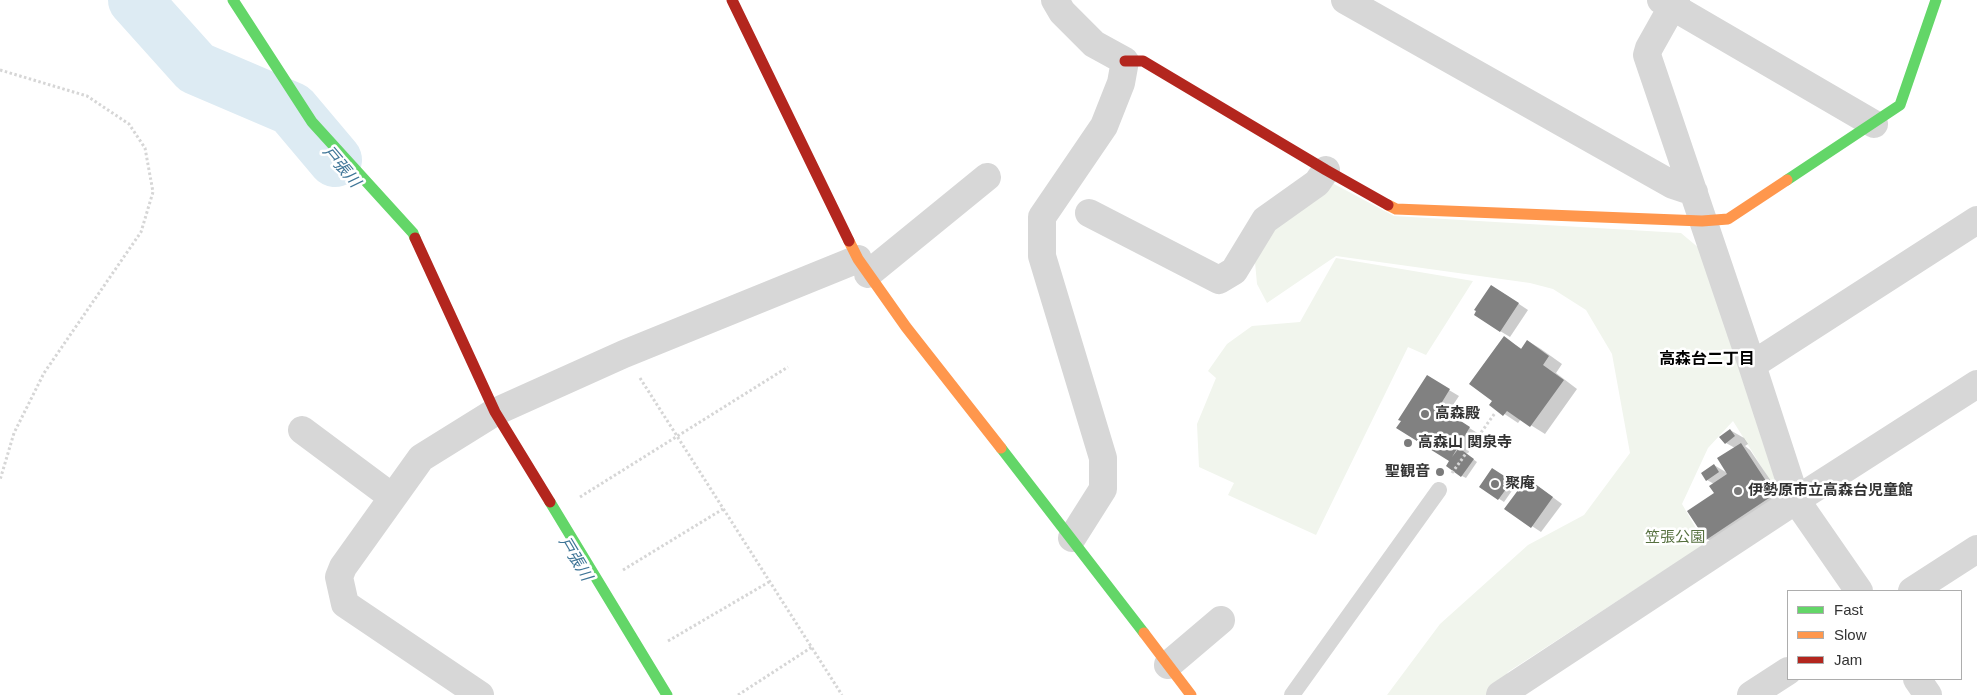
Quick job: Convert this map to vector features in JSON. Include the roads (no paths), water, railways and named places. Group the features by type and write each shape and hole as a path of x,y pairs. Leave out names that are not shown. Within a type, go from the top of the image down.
{"street":[{"path":"233,0 312,122 413,233 495,412 667,695"},
{"path":"732,0 863,266 906,327 1072,538 1191,695"},
{"path":"1055,0 1062,12 1094,44 1125,61 1143,61 1326,170 1396,209 1702,221 1728,219 1900,105 1936,0"},
{"path":"1346,0 1673,185 1694,192"},
{"path":"1857,590 1796,500 1647,55 1670,2 1874,124"},
{"path":"1072,538 1103,489 1103,458 1042,256 1042,217 1104,126 1121,83 1125,61"},
{"path":"1089,213 1219,280 1234,271 1265,220 1317,183 1326,170"},
{"path":"480,695 345,604 339,577 343,567 421,458 495,412 624,354 863,266 987,177"},
{"path":"1752,365 1977,220"},
{"path":"1500,695 1796,500 1977,384"},
{"path":"302,430 392,497"},
{"path":"1914,590 1977,549"},
{"path":"1168,665 1221,620"},
{"path":"1751,695 1787,672"},
{"path":"1918,680 1928,695"}],"lane":[{"path":"1292,695 1440,490"}],"waterway":[{"name":"戸張川","path":"135,0 196,68 292,109 335,160"}],"place":[{"name":"高森殿","path":"1425,414"},
{"name":"高森山 関泉寺","path":"1408,443"},
{"name":"聖観音","path":"1440,472"},
{"name":"聚庵","path":"1495,484"},
{"name":"伊勢原市立高森台児童館","path":"1738,491"}],"district":[{"name":"高森台二丁目","path":"1707,360"}],"park label":[{"name":"笠張公園","path":"1675,538"}]}
